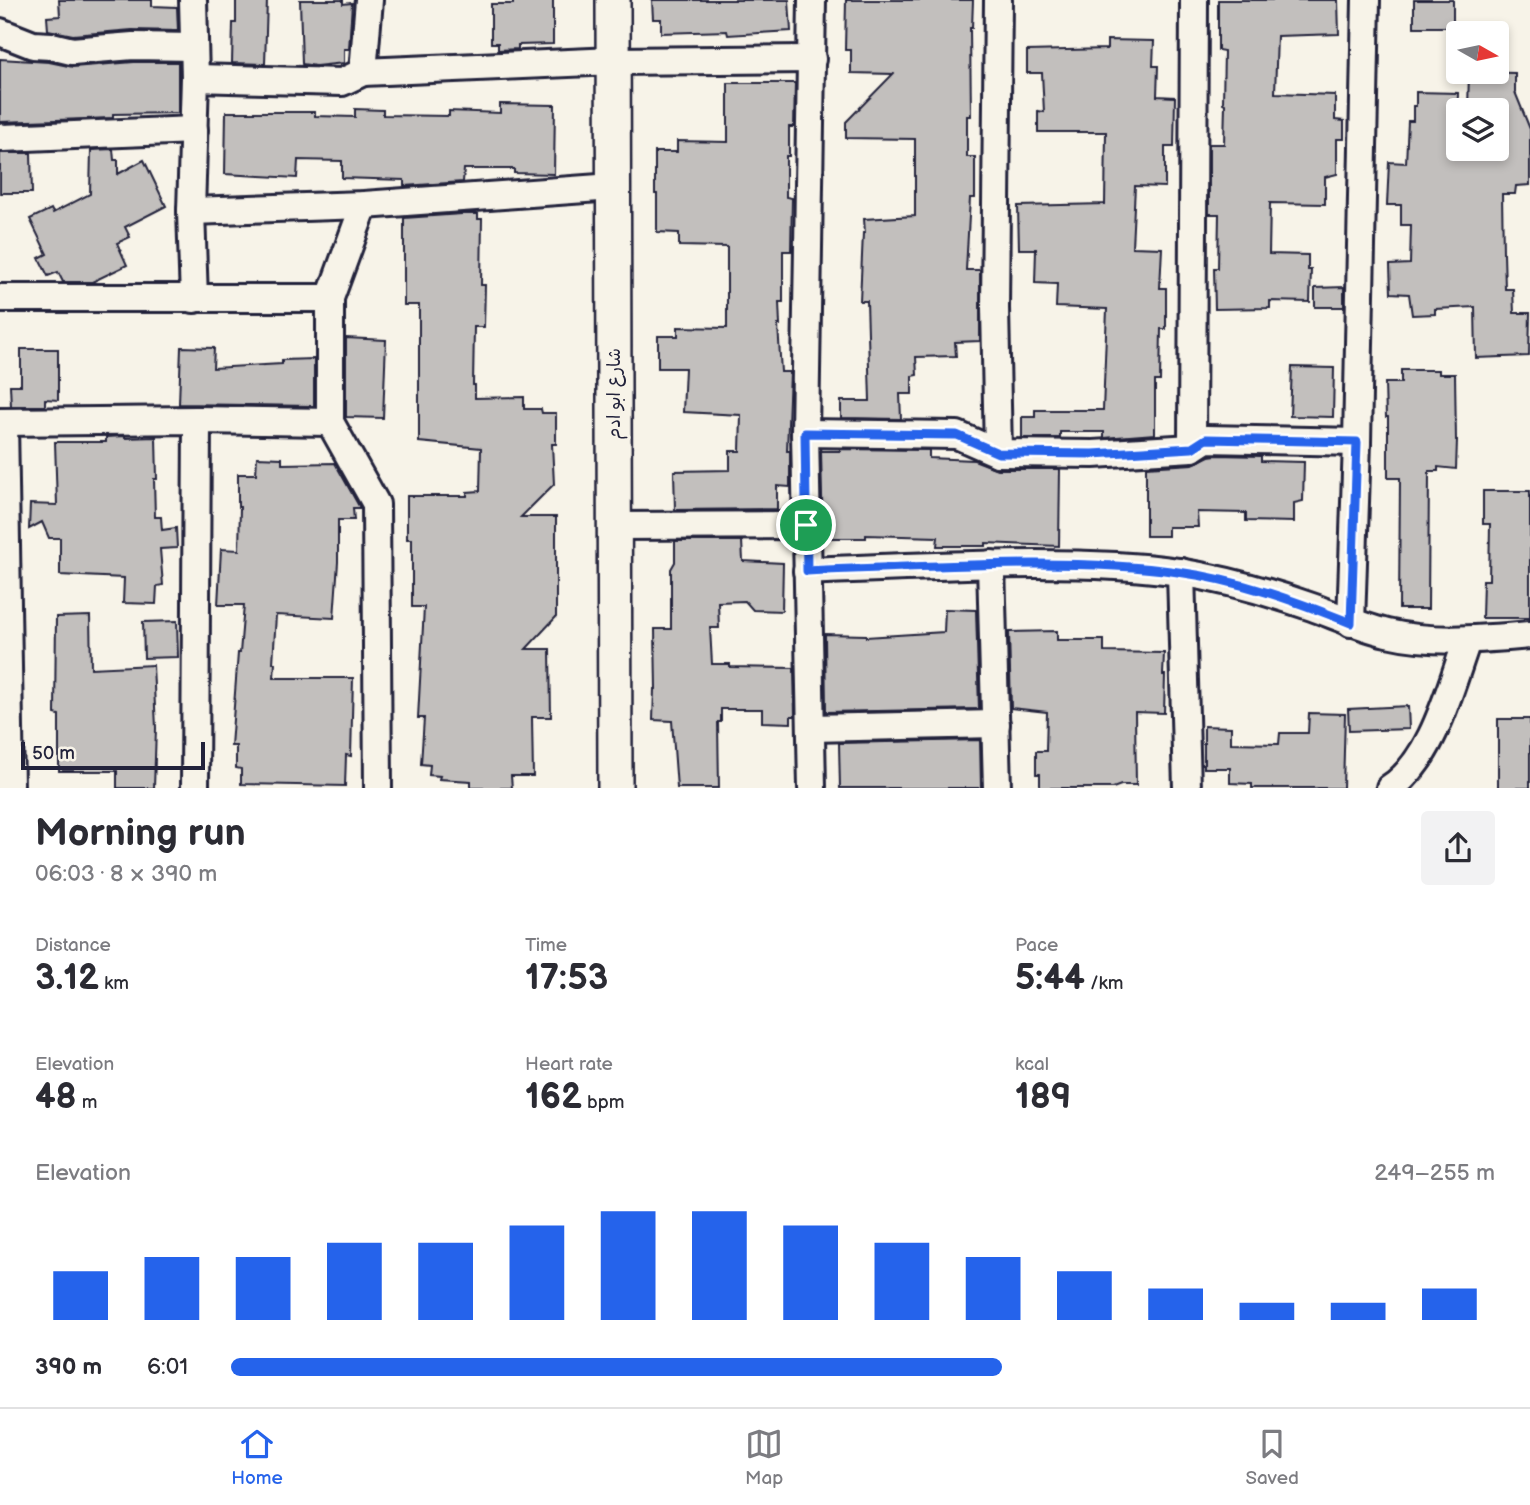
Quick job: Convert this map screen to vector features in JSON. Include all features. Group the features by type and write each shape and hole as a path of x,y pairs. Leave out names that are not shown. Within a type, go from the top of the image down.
{"street":[{"path":"193,0 195,78 191,211 194,299"},
{"path":"363,72 369,0"},
{"name":"شارع ابو ادم","path":"613,0 615,788"},
{"path":"812,788 805,433 813,0"},
{"path":"998,0 995,308 998,453"},
{"path":"1192,448 1194,0"},
{"path":"1351,623 1366,0"},
{"path":"0,32 33,46 51,46 72,51 133,46 194,47"},
{"path":"195,78 342,82 363,72 614,61 812,59"},
{"path":"0,137 194,130"},
{"path":"191,211 364,205 613,187"},
{"path":"364,205 330,299 330,422 376,504 378,788"},
{"path":"0,298 330,299"},
{"path":"195,788 197,420"},
{"path":"10,788 2,422 330,422"},
{"path":"805,433 957,435 998,453 1093,454 1192,448 1206,439 1357,442"},
{"path":"615,526 806,525"},
{"path":"807,571 991,564 1134,567 1181,572 1248,587 1312,607 1351,623 1417,638 1467,641 1530,635"},
{"path":"991,564 998,788"},
{"path":"1181,572 1187,788"},
{"path":"1390,788 1410,769 1434,732 1467,641"},
{"path":"811,728 996,724"}],"building":[{"path":"59,0 152,0 152,6 177,7 178,31 132,30 73,35 48,30 47,17 60,16"},
{"path":"236,0 267,0 265,64 232,63"},
{"path":"300,0 343,0 343,4 352,3 349,49 344,49 344,63 316,66 302,64"},
{"path":"513,0 553,0 553,44 518,45 518,49 498,50 498,43 491,43 491,4 513,4"},
{"path":"652,0 789,0 791,31 728,35 727,31 661,33 661,19 653,19"},
{"path":"846,0 973,0 970,28 971,116 967,116 967,157 975,157 975,198 970,198 966,270 980,270 980,341 955,342 956,356 916,357 917,375 912,376 912,394 900,394 901,419 841,418 841,401 870,401 867,301 860,301 864,219 915,216 915,139 846,138 846,122 893,74 851,73 851,50 845,50"},
{"path":"1218,0 1338,0 1339,34 1277,36 1275,93 1335,95 1335,120 1344,121 1344,139 1337,139 1337,174 1325,177 1325,204 1270,203 1269,254 1308,255 1308,270 1311,270 1310,302 1270,301 1270,308 1215,309 1214,268 1218,268 1219,214 1209,214 1209,144 1224,144 1225,104 1224,51 1218,50"},
{"path":"1414,0 1453,0 1453,21 1446,21 1446,27 1414,27"},
{"path":"1107,40 1154,41 1153,66 1158,66 1157,96 1175,97 1174,147 1165,147 1165,187 1135,186 1132,247 1162,248 1160,288 1166,288 1166,329 1161,329 1160,381 1155,381 1155,434 1104,438 1104,432 1060,432 1060,438 1022,438 1022,417 1035,417 1035,410 1103,410 1107,309 1056,307 1057,284 1035,283 1036,249 1019,249 1018,206 1105,204 1106,132 1038,132 1038,111 1044,112 1042,73 1027,73 1027,51 1107,49"},
{"path":"0,59 49,62 73,67 178,62 178,113 113,114 113,118 0,122"},
{"path":"1509,73 1515,73 1515,92 1530,129 1530,185 1516,186 1515,194 1502,194 1503,253 1505,289 1513,289 1514,313 1530,313 1529,356 1476,358 1475,307 1435,309 1435,314 1412,315 1409,294 1391,293 1390,265 1410,264 1411,225 1401,225 1401,205 1387,205 1389,162 1406,163 1408,121 1413,121 1416,92 1458,93 1458,98 1446,98 1446,161 1509,161 1509,98 1468,98 1469,84 1509,84"},
{"path":"728,83 795,83 794,127 789,127 789,156 786,156 786,197 792,198 791,251 783,251 783,302 779,302 778,325 781,372 790,372 787,451 790,451 790,487 777,486 777,509 675,510 674,471 730,470 730,451 740,451 741,415 683,412 685,368 658,368 658,336 678,336 678,327 727,328 727,247 679,246 679,233 657,232 655,152 677,152 677,141 728,142"},
{"path":"500,104 555,105 554,174 514,173 514,169 464,169 463,182 404,186 404,180 342,178 342,161 298,160 297,178 225,174 226,112 315,112 315,116 355,117 355,109 383,110 383,115 449,116 449,111 500,113"},
{"path":"113,149 114,160 118,160 118,174 144,160 166,206 125,227 130,237 117,243 127,265 92,282 63,282 58,272 48,276 39,258 47,254 30,219 51,209 53,213 90,194 91,150"},
{"path":"0,153 31,153 32,193 0,193"},
{"path":"478,214 478,219 482,219 481,285 485,285 484,327 474,327 475,398 524,397 524,409 541,409 542,413 556,413 556,444 552,444 554,484 521,517 556,517 556,617 526,649 550,649 551,717 532,717 533,776 511,776 512,788 471,788 471,781 439,779 440,776 429,775 430,765 421,764 424,718 418,718 424,607 412,607 412,539 407,539 407,496 467,496 467,492 480,491 481,448 419,442 419,305 404,305 404,218"},
{"path":"1344,287 1344,307 1315,307 1315,288"},
{"path":"346,338 386,340 383,418 346,417"},
{"path":"181,347 214,348 213,368 282,364 282,360 314,359 314,406 179,404"},
{"path":"21,349 58,349 58,400 45,399 45,406 11,406 10,385 21,385"},
{"path":"1292,367 1334,368 1333,417 1290,416"},
{"path":"1401,370 1439,370 1439,374 1455,374 1456,469 1438,467 1438,471 1429,471 1428,609 1399,609 1400,478 1388,478 1385,383 1401,383"},
{"path":"106,437 156,437 155,517 161,517 162,530 176,528 177,548 160,549 163,585 157,586 156,604 123,603 124,578 60,575 60,538 49,538 42,522 29,529 30,504 57,505 55,442 106,442"},
{"path":"929,450 929,458 974,460 997,469 1060,469 1059,546 986,543 986,546 937,546 938,537 866,535 866,538 823,538 821,451"},
{"path":"1216,455 1261,456 1261,461 1304,462 1303,501 1294,503 1294,522 1246,521 1246,513 1197,512 1198,527 1168,527 1168,536 1146,536 1146,467 1193,464"},
{"path":"257,457 282,458 282,464 335,463 360,508 353,508 354,520 338,520 334,618 276,615 273,663 274,678 353,678 351,756 346,755 345,786 241,784 241,769 236,768 236,746 231,746 244,605 218,605 221,549 239,550 238,474 256,474"},
{"path":"1483,491 1530,491 1530,618 1482,618 1483,580 1489,580 1490,524 1483,524"},
{"path":"675,541 742,541 743,561 783,563 782,611 753,610 745,601 718,602 719,628 710,628 712,664 730,664 730,667 794,668 795,716 791,716 791,723 762,722 762,709 721,709 721,722 718,722 719,788 677,788 672,721 653,720 656,689 655,629 671,629 671,569 675,562"},
{"path":"945,609 976,610 979,709 826,712 825,634 866,637 944,632"},
{"path":"90,616 91,668 153,665 156,728 154,788 117,788 117,771 59,771 59,715 55,714 56,617"},
{"path":"177,621 178,657 144,658 143,622"},
{"path":"1057,631 1057,640 1104,640 1104,652 1164,653 1164,713 1135,712 1136,785 1113,788 1040,788 1040,774 1036,774 1036,751 1046,751 1047,712 1011,708 1009,632"},
{"path":"1408,706 1409,729 1349,731 1348,709"},
{"path":"1309,713 1345,714 1343,788 1252,788 1252,784 1230,783 1230,768 1204,768 1204,726 1231,727 1231,743 1279,744 1280,733 1308,733"},
{"path":"1498,719 1530,719 1530,788 1498,788"},
{"path":"980,740 981,788 840,788 839,743"}],"route":[{"path":"805,433 957,435 998,453 1093,454 1192,448 1206,439 1357,442 1351,623 1312,607 1248,587 1181,572 1134,567 991,564 807,571 806,525 805,433"}]}
